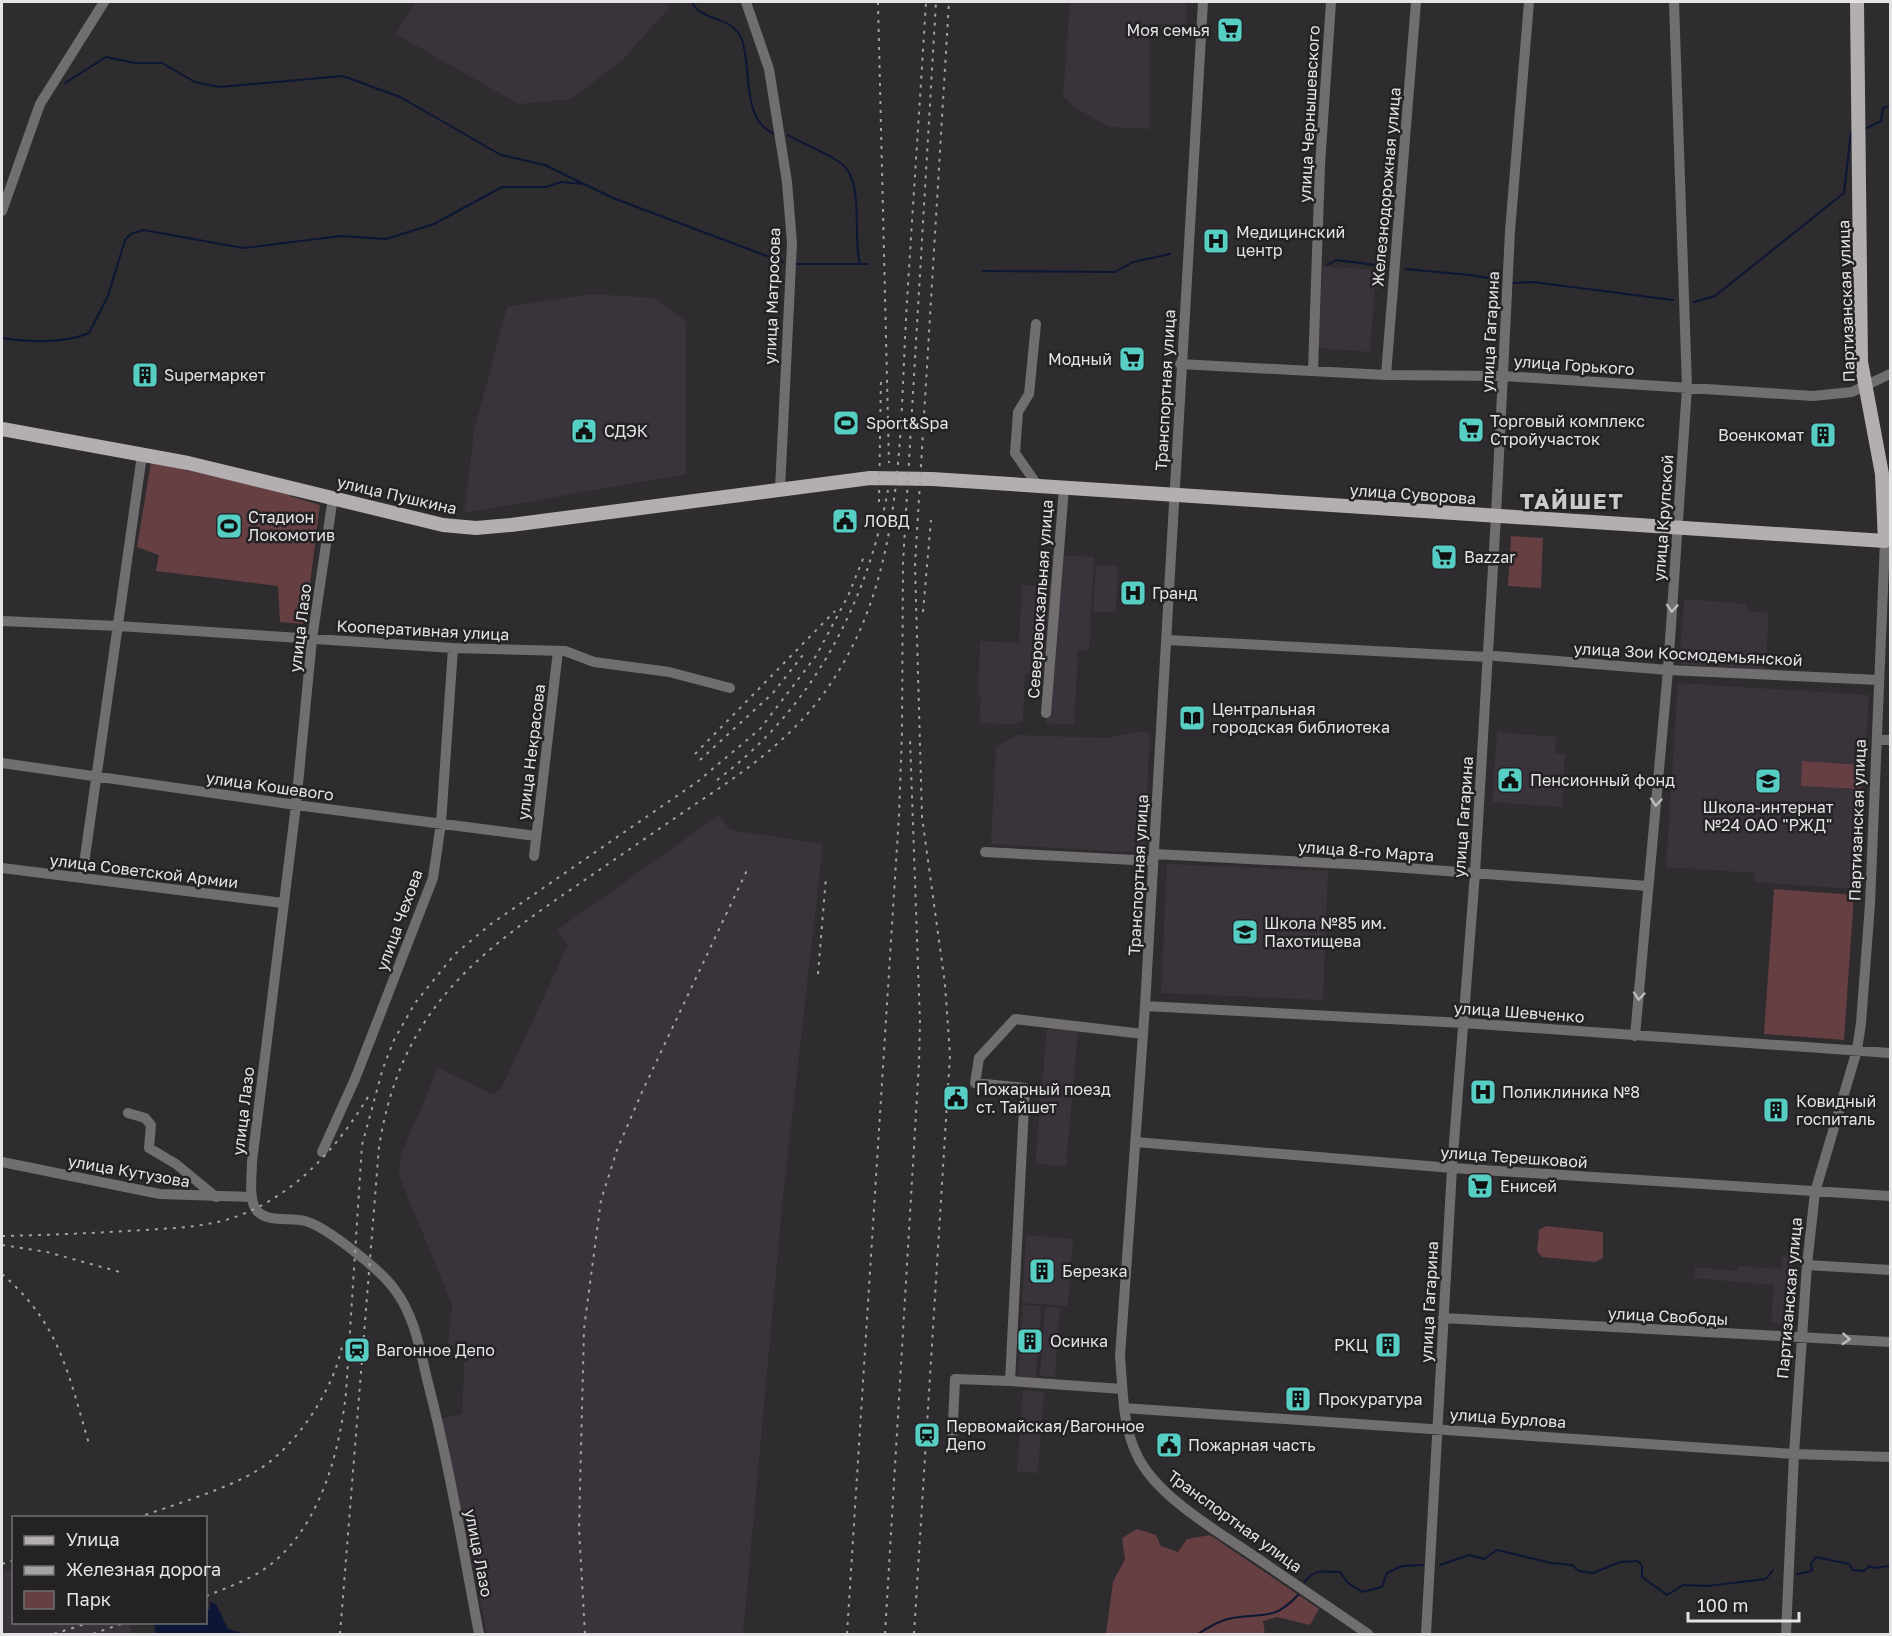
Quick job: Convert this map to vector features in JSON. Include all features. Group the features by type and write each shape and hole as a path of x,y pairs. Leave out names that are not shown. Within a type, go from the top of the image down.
{"main road":[{"name":"Партизанская улица","path":"1857,2 1861,362 1882,474 1888,541"},
{"name":"улица Пушкина","path":"2,429 142,455 333,497 443,525 476,528 870,478 933,479"},
{"name":"улица Суворова","path":"933,479 1888,541"}],"street":[{"path":"2,211 40,104 104,2"},
{"name":"улица Матросова","path":"746,2 769,69 788,190 792,243 780,489"},
{"name":"Транспортная улица","path":"1203,2 1180,364 1176,496 1145,1006 1120,1356 1122,1389 1127,1431 1137,1457 1155,1481 1198,1517 1368,1635"},
{"name":"улица Чернышевского","path":"1313,371 1320,165 1331,2"},
{"name":"Железнодорожная улица","path":"1386,375 1416,2"},
{"name":"улица Гагарина","path":"1426,1635 1452,1168 1492,657 1510,231 1529,2"},
{"name":"улица Крупской","path":"1635,1036 1668,670 1687,387 1674,2"},
{"name":"Северовокзальная улица","path":"1036,324 1029,394 1018,412 1015,453 1038,486"},
{"name":"улица Горького","path":"1180,364 1386,375 1503,376 1813,396 1833,395 1865,386 1890,374"},
{"path":"82,878 142,455"},
{"name":"Северовокзальная улица","path":"1046,713 1064,488"},
{"name":"улица Лазо","path":"333,497 312,639 296,806 252,1162 252,1197 255,1208 267,1217 305,1221 336,1238 382,1275 403,1302 416,1336 438,1421 479,1635"},
{"name":"Партизанская улица","path":"1786,1635 1801,1336 1815,1192 1857,1050 1861,1023 1870,904 1879,680 1888,541"},
{"name":"Кооперативная улица","path":"2,621 117,626 453,648 558,651 594,662 669,672 730,687"},
{"name":"улица Зои Космодемьянской","path":"1167,640 1492,657 1668,670 1879,680"},
{"name":"улица Чехова","path":"322,1152 356,1079 433,878 441,823 453,648"},
{"name":"улица Некрасова","path":"534,856 558,651"},
{"path":"1877,740 1890,740"},
{"name":"улица Кошевого","path":"2,763 296,806 536,836"},
{"name":"улица 8-го Марта","path":"985,852 1153,857 1474,873 1648,886"},
{"name":"улица Советской Армии","path":"2,868 283,903"},
{"name":"улица Шевченко","path":"1145,1006 1464,1023 1890,1053"},
{"path":"1010,1381 1025,1088 975,1083 979,1058 1015,1019 1143,1034"},
{"path":"128,1113 145,1118 151,1125 149,1148 176,1164 216,1197"},
{"name":"улица Терешковой","path":"1135,1142 1452,1168 1890,1196"},
{"name":"улица Кутузова","path":"2,1162 160,1194 252,1197"},
{"path":"1807,1265 1890,1270"},
{"name":"улица Свободы","path":"1443,1318 1890,1342"},
{"path":"952,1444 955,1379 1122,1389"},
{"name":"улица Бурлова","path":"1124,1408 1794,1454 1890,1457"}],"shaded area":[{"path":"415,2 662,2 670,7 622,60 571,99 519,104 396,34"},
{"path":"1070,2 1187,2 1186,25 1149,24 1150,129 1109,127 1074,107 1063,96"},
{"path":"1323,266 1376,270 1370,352 1318,348"},
{"path":"591,294 653,298 686,321 686,474 464,513 474,431 507,307"},
{"path":"1052,555 1094,557 1089,651 1078,650 1074,725 1046,723 1048,676 1025,674 1023,721 1017,721 1017,724 979,723 980,641 1019,643 1022,585 1051,586"},
{"path":"1096,565 1118,566 1116,612 1093,612"},
{"path":"1684,599 1747,604 1747,611 1769,613 1765,670 1679,664"},
{"name":"Школа-интернат №24 ОАО \"РЖД\"","path":"1678,683 1869,695 1857,889 1754,882 1754,873 1666,867"},
{"path":"1141,731 1150,733 1144,853 991,844 996,747 1017,735 1107,738"},
{"path":"1497,732 1556,737 1555,753 1565,754 1562,807 1492,802"},
{"path":"719,815 730,830 823,844 783,1197 743,1634 487,1634 440,1419 462,1414 465,1346 448,1344 452,1305 399,1175 401,1155 438,1068 492,1094 501,1089 568,945 557,930"},
{"name":"Школа №85 им. Пахотищева","path":"1167,864 1328,871 1323,1000 1161,993"},
{"path":"1047,1029 1078,1031 1066,1166 1035,1164"},
{"path":"1026,1235 1073,1239 1068,1306 1022,1303"},
{"path":"1782,1256 1793,1257 1788,1323 1771,1322 1774,1285 1694,1278 1695,1267 1737,1271 1738,1266 1781,1269"},
{"path":"1023,1305 1041,1306 1036,1378 1018,1376"},
{"path":"1045,1307 1060,1308 1055,1377 1040,1376"},
{"path":"1023,1390 1044,1392 1038,1473 1017,1472"},
{"path":"12,1568 12,1624 128,1624 132,1634 2,1634 2,1572"}],"green space":[{"name":"Стадион Локомотив","path":"151,462 290,494 290,496 320,505 305,624 280,622 278,586 156,571 159,555 137,547"},
{"path":"1511,536 1543,538 1541,588 1508,586"},
{"path":"1802,761 1861,765 1860,789 1801,786"},
{"path":"1774,889 1854,895 1844,1040 1764,1034"},
{"path":"1546,1226 1603,1232 1603,1258 1595,1262 1542,1257 1537,1251 1539,1230"},
{"path":"1137,1529 1156,1535 1161,1546 1178,1552 1187,1539 1210,1535 1319,1609 1310,1625 1277,1617 1263,1621 1265,1634 1106,1634 1113,1582 1125,1559 1122,1538"}],"water":[{"path":"210,1602 216,1604 228,1629 246,1634 156,1634 154,1624 207,1624 207,1610 210,1609"}],"waterway":[{"path":"692,2 702,13 732,26 738,32 745,52 749,92 756,117 774,134"},
{"path":"65,83 106,57 135,63 162,63 195,82 219,87 343,76 400,97 501,155 545,165 582,183"},
{"path":"1867,128 1881,121 1883,108 1890,106"},
{"path":"1694,302 1715,296 1844,193 1851,132"},
{"path":"788,135 836,160 849,173 856,197 860,264"},
{"path":"2,338 46,341 79,337 89,333 108,296 125,240 131,234 143,230 243,248 341,236 386,239 434,224 502,187 547,187 561,182 584,184 613,198 783,262"},
{"path":"983,271 1115,272 1133,262 1170,254"},
{"path":"1327,265 1336,260 1384,266"},
{"path":"797,264 867,264"},
{"path":"1405,269 1500,280"},
{"path":"1513,283 1533,282 1673,300"},
{"path":"1440,1565 1469,1555 1484,1559 1497,1550 1551,1563 1572,1565 1579,1571 1593,1573 1620,1562 1638,1561 1642,1566 1642,1577 1667,1595 1683,1585 1707,1586 1766,1579 1773,1570"},
{"path":"1797,1574 1812,1571 1811,1564 1816,1557 1849,1564 1853,1570 1864,1571 1869,1566 1875,1568 1890,1566"},
{"path":"1305,1582 1316,1573 1340,1572 1348,1583 1362,1592 1382,1587 1387,1573 1402,1566 1423,1565"},
{"path":"1198,1634 1228,1619 1265,1615 1280,1610 1298,1595"}],"railway":[{"path":"878,2 889,463"},
{"path":"340,1634 379,1147 389,1101 404,1061 422,1026 471,966 536,914 735,777 789,733 820,699 833,680 857,637 874,592 886,545 899,448 926,2"},
{"path":"847,1634 899,815 903,563 936,2"},
{"path":"914,1634 950,1055 945,984 922,817 915,565 949,2"},
{"path":"879,502 881,376"},
{"path":"717,780 751,752 781,721 807,687 830,651 850,613 866,573 879,532 888,490"},
{"path":"923,612 931,520"},
{"path":"207,1596 254,1576 280,1556 311,1516 331,1468 346,1393 362,1145 383,1068 394,1040 415,1003 455,954 491,924 697,782 760,729 816,656 848,596 865,554"},
{"path":"695,754 835,611"},
{"path":"700,760 773,693 806,651"},
{"path":"885,1634 919,1063 920,1023 910,739"},
{"path":"585,1634 579,1529 584,1329 601,1200 617,1150 642,1092 749,866"},
{"path":"818,974 826,877"},
{"path":"2,1236 180,1228 215,1223 238,1216 278,1195 313,1167 343,1134 368,1097"},
{"path":"2,1245 47,1252 120,1272"},
{"path":"2,1274 22,1293 50,1333 68,1374 90,1447"},
{"path":"143,1516 231,1484 272,1460 286,1447 311,1416 331,1380 342,1346"},
{"path":"2,1564 12,1561"},
{"path":"54,1634 85,1624"},
{"path":"93,1634 120,1624"}],"place":[{"name":"Моя семья","path":"1230,30"},
{"name":"Медицинский центр","path":"1216,241"},
{"name":"Модный","path":"1132,359"},
{"name":"Superмаркет","path":"145,375"},
{"name":"Sport&Spa","path":"846,423"},
{"name":"Торговый комплекс Стройучасток","path":"1471,430"},
{"name":"СДЭК","path":"584,431"},
{"name":"Военкомат","path":"1823,435"},
{"name":"ЛОВД","path":"845,521"},
{"name":"Стадион Локомотив","path":"229,526"},
{"name":"Bazzar","path":"1444,557"},
{"name":"Гранд","path":"1133,593"},
{"name":"Центральная городская библиотека","path":"1192,718"},
{"name":"Пенсионный фонд","path":"1510,780"},
{"name":"Школа-интернат №24 ОАО \"РЖД\"","path":"1768,781"},
{"name":"Школа №85 им. Пахотищева","path":"1245,932"},
{"name":"Поликлиника №8","path":"1483,1092"},
{"name":"Пожарный поезд ст. Тайшет","path":"956,1098"},
{"name":"Ковидный госпиталь","path":"1776,1110"},
{"name":"Енисей","path":"1480,1186"},
{"name":"Березка","path":"1042,1271"},
{"name":"Осинка","path":"1030,1341"},
{"name":"РКЦ","path":"1388,1345"},
{"name":"Вагонное Депо","path":"357,1350"},
{"name":"Прокуратура","path":"1298,1399"},
{"name":"Первомайская/Вагонное Депо","path":"927,1435"},
{"name":"Пожарная часть","path":"1169,1445"}],"district":[{"name":"ТАЙШЕТ","path":"1572,500"}]}
